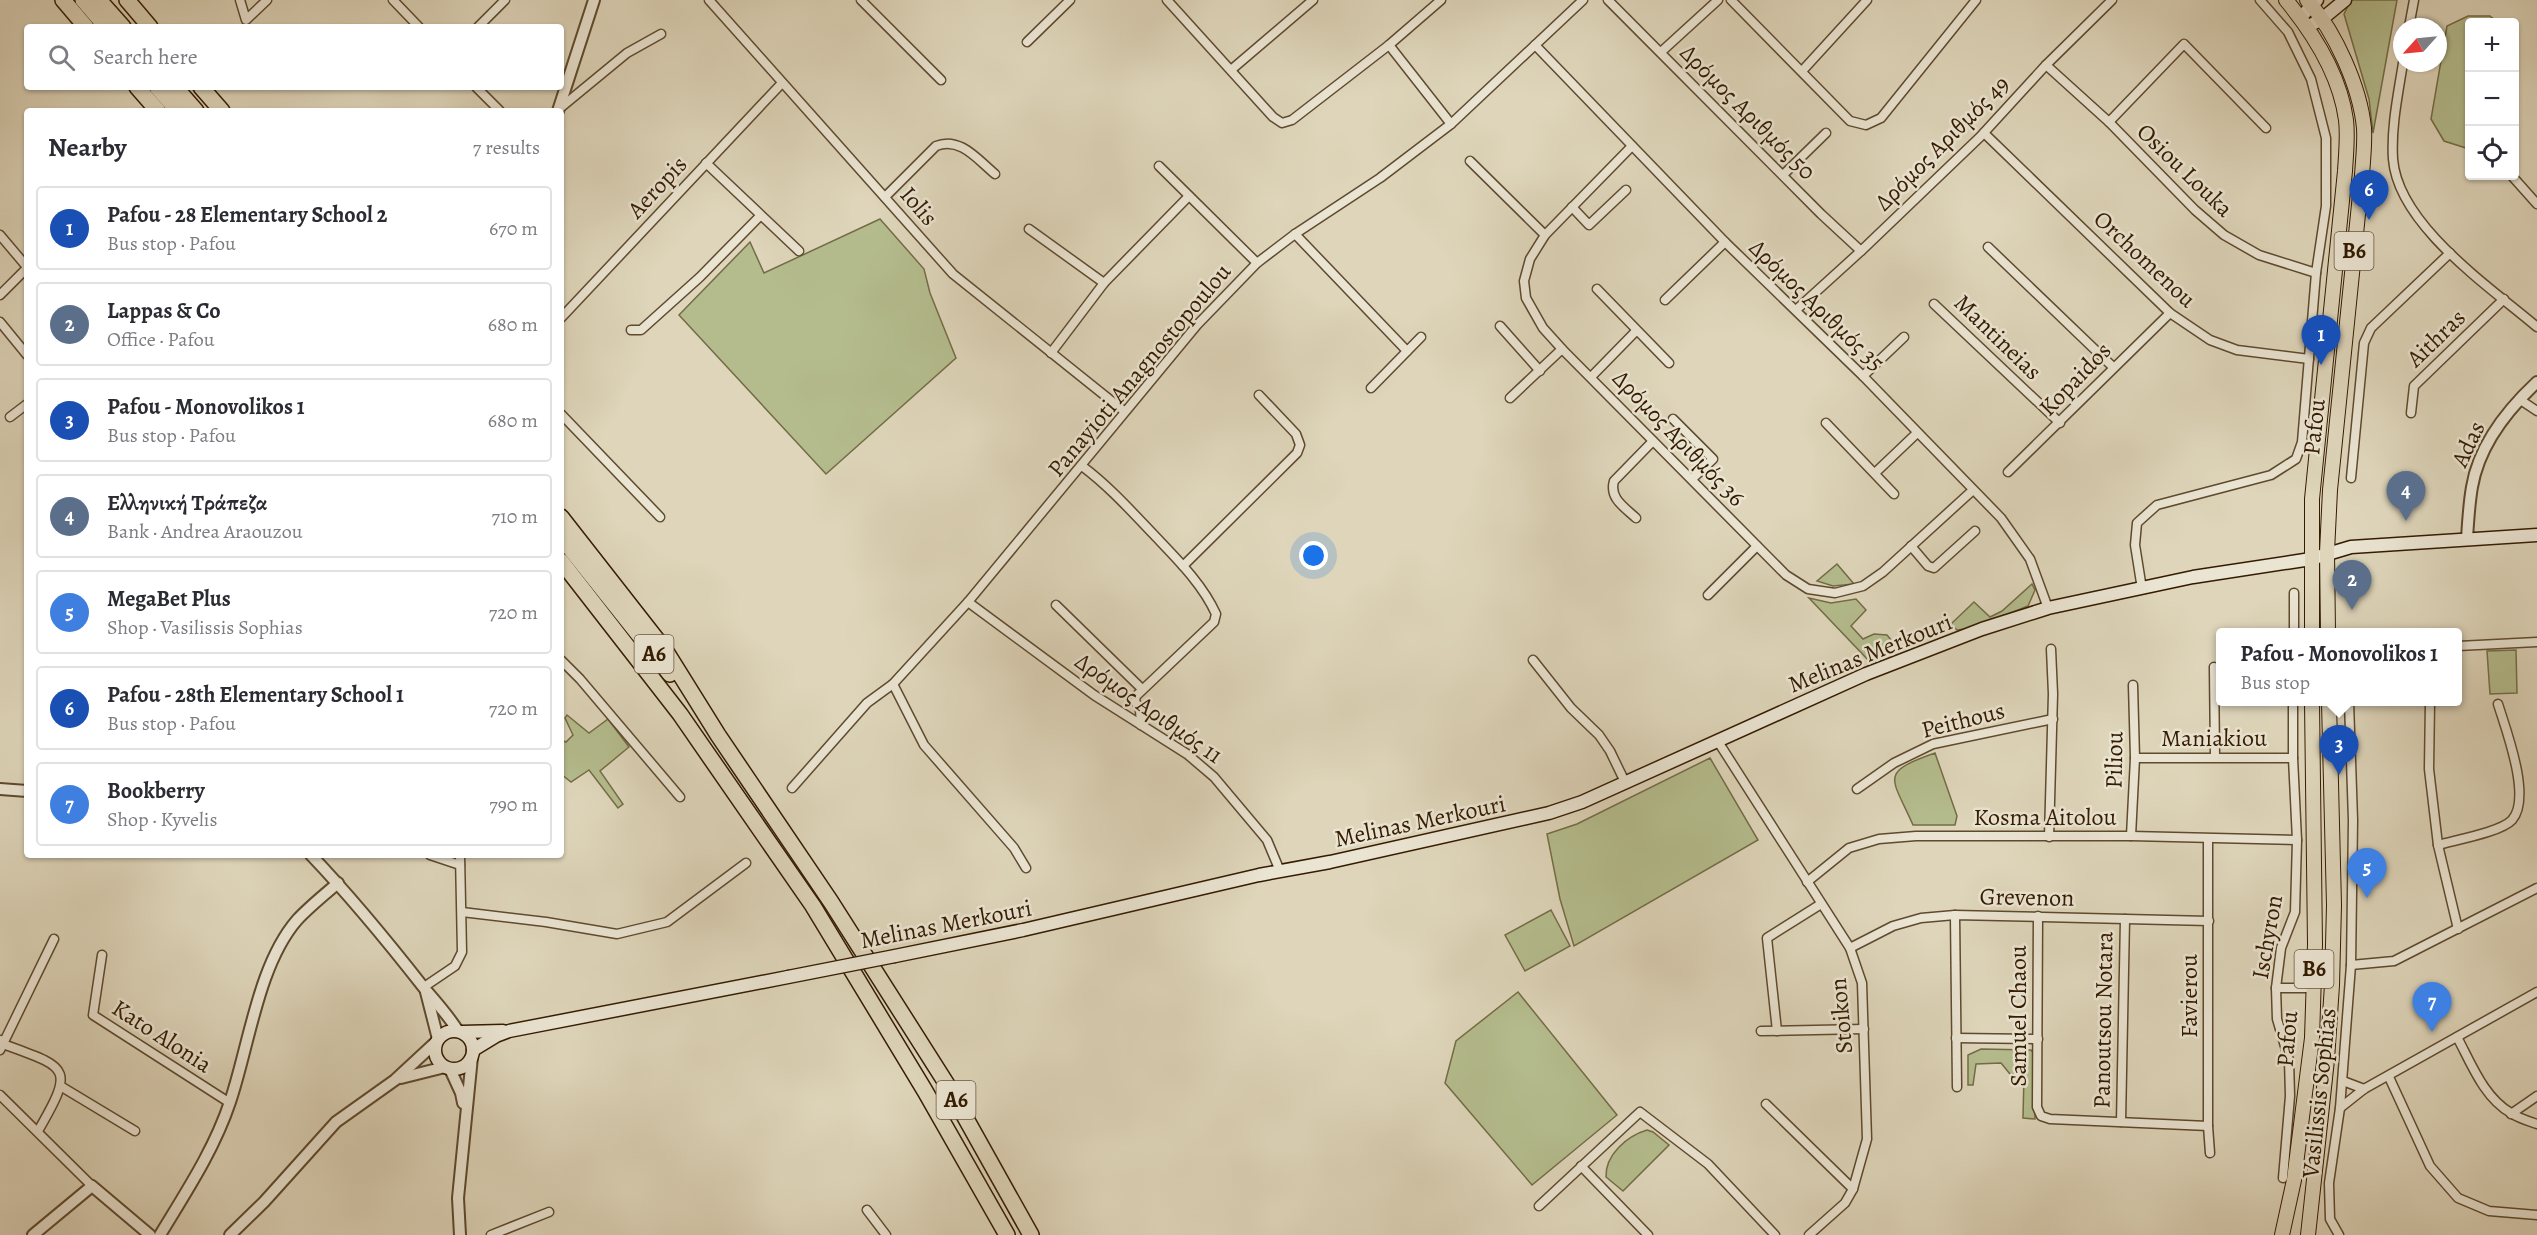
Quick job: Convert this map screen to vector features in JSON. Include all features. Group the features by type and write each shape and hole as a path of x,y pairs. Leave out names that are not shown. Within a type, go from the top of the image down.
{"highway":[{"path":"63,0 83,24"},
{"path":"83,0 103,24"},
{"path":"99,0 120,24"},
{"path":"127,0 147,24"},
{"path":"140,90 155,108"},
{"path":"160,90 175,108"},
{"path":"178,90 193,108"},
{"path":"204,90 219,108"},
{"path":"564,521 665,650 718,735"},
{"name":"A6","path":"564,541 718,735 798,853 946,1083 1031,1235"},
{"name":"A6","path":"564,565 680,714 813,906 925,1090 1007,1235"},
{"path":"564,570 580,585"}],"main road":[{"name":"B6","path":"2286,0 2304,23"},
{"path":"2304,23 2322,19 2345,0"},
{"name":"Pafou","path":"2312,2 2304,23 2335,78 2346,120 2346,146 2312,499 2312,628"},
{"name":"Pafou","path":"2312,2 2345,64 2364,129 2362,175 2330,490 2326,552 2328,628"},
{"name":"Melinas Merkouri","path":"460,1032 509,1031 895,956 1023,930 1549,813 1625,782 1866,674 1982,629 2048,608 2193,578 2311,559 2326,552 2350,546 2537,535"},
{"name":"Pafou","path":"2282,1235 2297,1156 2312,1038 2315,944 2312,706"},
{"name":"Pafou","path":"2308,1235 2332,985 2334,905 2329,706"},
{"path":"450,1031 460,1032 472,1043 472,1054 465,1066 447,1068 437,1059 437,1040 450,1031"},
{"name":"Melinas Merkouri","path":"472,1054 496,1036 509,1031"}],"street":[{"path":"240,0 246,20 267,0"},
{"path":"393,0 416,24"},
{"path":"481,24 505,0"},
{"path":"559,108 594,0"},
{"path":"861,0 941,80"},
{"path":"1027,42 1070,0"},
{"path":"1231,70 1313,0"},
{"path":"1172,2 1273,117 1282,123 1292,120 1389,45 1440,0"},
{"name":"Panayioti Anagnostopoulou","path":"792,788 867,703 893,684 968,602 1197,325 1257,264 1295,234 1380,178 1451,124 1582,0"},
{"name":"Δρόμος Αριθμός 50","path":"1608,0 1784,174 1821,214 1861,251"},
{"path":"1661,52 1718,0"},
{"path":"1731,0 1803,70 1850,121 1866,125 1881,118 1973,4 1963,0"},
{"path":"1803,70 1867,0"},
{"name":"Δρόμος Αριθμός 49","path":"1796,310 1984,133 2046,65 2112,0"},
{"path":"2142,589 2135,545 2138,523 2157,505 2271,475 2296,459 2302,442 2316,273 2326,206 2326,138 2311,79 2288,32 2260,0"},
{"path":"2411,18 2414,0"},
{"name":"Iolis","path":"712,1 953,274 1124,411"},
{"path":"560,108 627,53 661,34"},
{"path":"2109,122 2184,44 2266,128"},
{"path":"1389,45 1451,124"},
{"name":"Δρόμος Αριθμός 35","path":"1535,45 1725,243 1863,376 2001,518 2030,559 2048,608"},
{"name":"Osiou Louka","path":"2046,65 2109,122 2195,210 2224,235 2259,255 2316,273"},
{"path":"2402,72 2393,126 2393,161 2400,187 2416,217 2450,253 2537,327"},
{"name":"Aeropis","path":"564,315 782,83"},
{"path":"479,90 497,108"},
{"path":"1784,174 1826,133"},
{"name":"Orchomenou","path":"1984,133 2170,313 2210,340 2237,350 2309,359"},
{"path":"885,197 936,146 946,142 958,144 995,174"},
{"name":"Δρόμος Αριθμός 36","path":"1632,146 1545,235 1530,259 1524,281 1526,298 1534,315 1562,349 1756,546 1786,576 1808,589 1835,593 1863,586 1973,490"},
{"path":"1470,161 1545,235"},
{"path":"706,163 799,251"},
{"path":"1159,166 1257,264"},
{"path":"2516,180 2537,204"},
{"path":"1572,207 1589,225 1626,190"},
{"path":"1051,353 1104,283 1189,196"},
{"path":"631,330 641,330 649,323 700,277 760,216"},
{"path":"1029,229 1104,283"},
{"path":"1295,234 1407,351"},
{"path":"0,235 24,264"},
{"path":"1665,300 1725,243"},
{"path":"1988,246 2113,366"},
{"path":"2351,478 2364,343 2371,328 2450,253"},
{"path":"0,295 24,271"},
{"path":"1597,289 1669,363"},
{"name":"Aithras","path":"2411,413 2414,386 2504,299"},
{"name":"Mantineias","path":"1934,304 2060,423"},
{"name":"Kopaidos","path":"2008,472 2060,423 2113,366 2170,313"},
{"path":"0,322 24,351"},
{"path":"1500,326 1540,371"},
{"path":"1591,376 1636,331"},
{"path":"1371,388 1421,337"},
{"path":"1863,376 1904,337"},
{"path":"1509,398 1562,349"},
{"name":"Adas","path":"2467,538 2472,485 2489,438 2519,399 2537,381"},
{"path":"1183,566 1297,453 1300,445 1296,434 1259,395"},
{"path":"2519,399 2537,411"},
{"path":"10,417 24,406"},
{"path":"564,417 660,517"},
{"path":"1673,419 1713,459 1692,480"},
{"path":"1826,423 1894,494"},
{"path":"1875,473 1917,433"},
{"path":"1636,518 1614,497 1612,490 1614,482 1653,441"},
{"path":"1082,466 1108,486 1183,566 1216,614 1214,622 1142,689 1135,701 1140,710 1141,725"},
{"path":"1911,546 1928,566 1934,568 1975,531"},
{"path":"1708,595 1756,546"},
{"path":"2294,593 2294,628"},
{"name":"Δρόμος Αριθμός 11","path":"968,602 1094,695 1187,754 1214,777 1268,840 1280,871"},
{"path":"1056,605 1142,689"},
{"path":"2462,646 2537,642"},
{"path":"2049,837 2053,719 2051,649"},
{"path":"1533,660 1570,708 1599,735 1610,751 1625,782"},
{"path":"564,663 680,797"},
{"path":"2214,667 2215,757"},
{"path":"893,684 924,745 1014,848 1026,868"},
{"name":"Piliou","path":"2131,836 2135,758 2133,685"},
{"path":"2438,845 2501,826 2511,820 2518,808 2515,759 2498,704"},
{"name":"Ischyron","path":"2283,1178 2290,1095 2289,1060 2277,1019 2276,988 2281,948 2295,912 2297,840 2293,706"},
{"name":"Vasilissis Sophias","path":"2338,1235 2330,1219 2328,1183 2343,1081 2351,965 2353,820 2349,706"},
{"path":"2430,706 2429,769 2438,845 2458,929"},
{"name":"Peithous","path":"1857,789 1894,763 1933,744 2053,719"},
{"name":"Stoikon","path":"1718,740 1850,948 1862,983 1867,1139 1853,1189 1845,1203 1809,1235"},
{"name":"Maniakiou","path":"2135,758 2293,758"},
{"path":"0,789 24,791"},
{"name":"Kosma Aitolou","path":"1807,882 1849,848 1873,840 1916,836 2131,836 2297,840"},
{"name":"Favierou","path":"2208,839 2208,1126 2210,1153"},
{"path":"314,858 338,883 443,1008 460,1032"},
{"path":"439,858 460,865"},
{"path":"425,988 454,966 462,952 460,858"},
{"path":"462,912 546,922 616,934 667,922 746,863"},
{"path":"160,1235 198,1173 230,1103 268,972 281,944 297,920 338,883"},
{"path":"2351,965 2394,961 2537,888"},
{"path":"1777,1031 1767,938 1821,904"},
{"path":"1954,915 1957,1087"},
{"name":"Grevenon","path":"1850,948 1893,926 1921,918 1954,915 2209,921"},
{"name":"Samuel Chaou","path":"2038,916 2037,1107 2041,1116 2050,1119 2121,1122"},
{"name":"Panoutsou Notara","path":"2121,1122 2126,919"},
{"path":"38,1131 62,1087 60,1074 55,1064 1,1045 54,939"},
{"name":"Kato Alonia","path":"102,956 93,1015 230,1103"},
{"path":"230,1235 264,1202 336,1122 395,1080 437,1040 425,988"},
{"path":"2276,988 2313,988"},
{"path":"2340,1108 2364,1089 2537,992"},
{"path":"1761,1031 1864,1029"},
{"path":"2457,1037 2487,1090 2511,1114 2537,1124"},
{"path":"1956,1038 2038,1040"},
{"path":"460,1235 458,1198 472,1054"},
{"path":"395,1080 447,1068 461,1093 465,1113"},
{"path":"2389,1077 2430,1166 2458,1198 2489,1211 2537,1215"},
{"path":"2343,1081 2364,1089"},
{"path":"62,1087 135,1131"},
{"path":"0,1095 92,1186 150,1235"},
{"path":"2511,1114 2537,1096"},
{"path":"1766,1104 1853,1189"},
{"path":"1539,1206 1640,1112 1708,1164 1775,1235"},
{"path":"2121,1122 2208,1126"},
{"path":"2318,1146 2336,1132"},
{"path":"1581,1166 1648,1235"},
{"path":"33,1235 92,1186"},
{"path":"867,1210 886,1235"},
{"path":"491,1235 549,1212"}],"green space":[{"path":"2351,0 2397,0 2373,133 2369,99 2344,14"},
{"path":"2468,16 2490,16 2492,18 2465,18 2465,148 2444,141 2431,119 2439,72 2447,72 2447,26"},
{"path":"880,219 924,269 930,293 956,358 826,474 679,315 750,242 764,273"},
{"path":"1837,564 1854,584 1833,586 1817,581"},
{"path":"2032,584 2035,590 2028,606 1974,628 1957,630 1951,624 1974,602 1990,617 2002,611"},
{"path":"1809,598 1831,603 1856,599 1866,610 1851,626 1863,639 1874,634 1887,635 1898,648 1871,663"},
{"path":"2516,650 2517,693 2490,694 2487,651"},
{"path":"567,715 589,733 608,719 629,747 600,771 623,804 618,808 589,770 571,782 564,776 564,741 573,735 565,718"},
{"path":"1935,753 1957,816 1955,825 1913,825 1896,786 1895,778 1897,772 1905,766"},
{"path":"1710,758 1758,840 1574,946 1560,899 1547,834 1577,824"},
{"path":"1551,910 1570,946 1525,971 1505,935"},
{"path":"1518,992 1617,1115 1532,1185 1445,1083 1456,1041"},
{"path":"1981,1049 2031,1050 2035,1055 2035,1119 2023,1118 2024,1075 2010,1074 2001,1063 1976,1064 1973,1085 1968,1085 1968,1055"},
{"path":"1647,1130 1669,1145 1623,1191 1606,1177 1609,1161 1625,1142"}],"place":[{"name":"Pafou - 28th Elementary School 1","path":"2369,220"},
{"name":"Pafou - 28 Elementary School 2","path":"2321,365"},
{"name":"Ελληνική Τράπεζα","path":"2406,521"},
{"name":"Lappas & Co","path":"2352,610"},
{"name":"Pafou - Monovolikos 1","path":"2339,775"},
{"name":"MegaBet Plus","path":"2367,898"},
{"name":"Bookberry","path":"2432,1032"}]}
